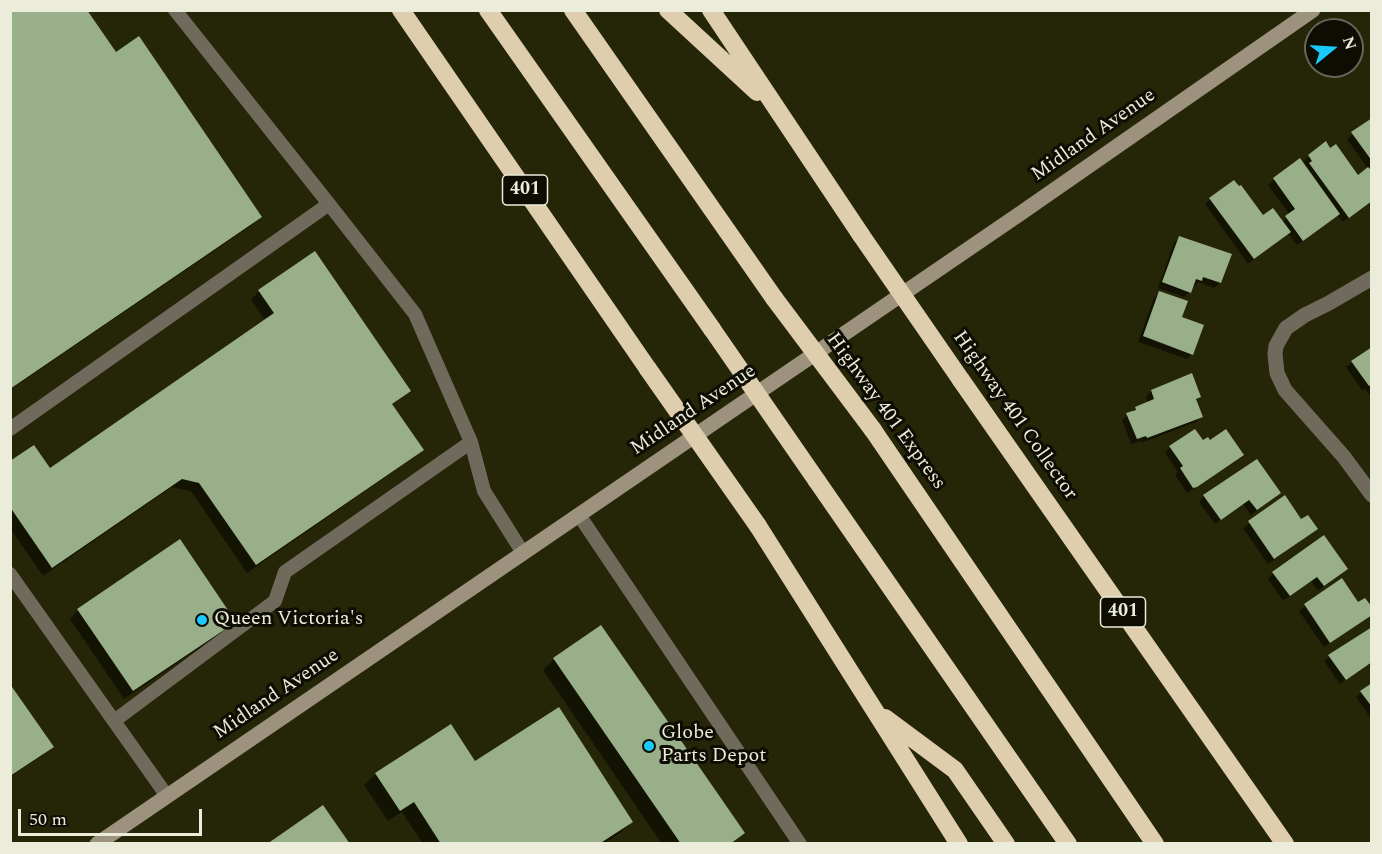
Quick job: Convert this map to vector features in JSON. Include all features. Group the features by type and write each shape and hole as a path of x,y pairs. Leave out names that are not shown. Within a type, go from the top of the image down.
{"highway":[{"name":"401","path":"401,10 758,526 959,843"},
{"path":"488,10 1068,843"},
{"name":"Highway 401 Express","path":"573,10 774,298 873,430 1155,843"},
{"path":"668,10 778,112"},
{"name":"Highway 401 Collector","path":"711,10 861,235 1285,843"},
{"path":"877,712 955,770 1006,843"}],"main road":[{"name":"Midland Avenue","path":"97,843 1021,213 1312,10"}],"street":[{"path":"1371,278 1286,328 1276,346 1275,354 1276,373 1286,390 1344,457 1371,495"}],"lane":[{"path":"175,10 416,314 471,442 484,491 523,553"},
{"path":"10,429 328,204"},
{"path":"114,721 275,601 285,572 471,442"},
{"path":"579,515 800,843"},
{"path":"10,574 167,796"}],"building":[{"path":"10,10 87,10 116,52 139,36 262,217 10,389"},
{"path":"1372,118 1372,161 1351,132"},
{"path":"1326,141 1330,148 1336,144 1358,175 1368,167 1372,171 1372,201 1349,218 1309,163 1312,161 1308,155"},
{"path":"1300,158 1340,214 1303,241 1285,216 1295,209 1273,178"},
{"path":"1234,180 1239,186 1241,185 1263,215 1273,208 1291,232 1254,259 1209,198"},
{"path":"1179,236 1232,254 1221,283 1203,277 1202,281 1196,279 1191,293 1162,282"},
{"path":"315,251 411,391 392,404 424,450 256,565 199,483 182,479 52,568 10,507 10,461 34,445 50,468 274,313 258,290"},
{"path":"1159,291 1188,301 1182,317 1204,325 1193,355 1143,336"},
{"path":"1372,347 1372,384 1369,386 1351,361"},
{"path":"1192,373 1201,397 1196,399 1203,417 1147,438 1146,436 1137,439 1126,413 1154,399 1151,390"},
{"path":"1195,429 1203,440 1208,437 1210,440 1226,429 1244,455 1193,488 1180,468 1183,466 1169,446"},
{"path":"1257,459 1281,493 1257,510 1249,500 1221,520 1203,495"},
{"path":"1285,495 1301,519 1308,515 1318,529 1274,559 1248,521"},
{"path":"1324,535 1348,569 1324,586 1317,577 1290,596 1272,572"},
{"path":"180,539 236,622 133,691 77,609"},
{"path":"1342,578 1358,602 1365,598 1372,607 1372,615 1330,643 1304,604"},
{"name":"Globe Parts Depot","path":"601,625 745,833 730,844 681,844 553,658"},
{"path":"1372,627 1372,662 1346,680 1328,655"},
{"path":"1372,683 1372,707 1360,691"},
{"path":"10,684 54,747 10,776"},
{"path":"559,707 633,822 599,844 441,844 414,802 400,811 375,773 451,724 475,761"},
{"path":"323,805 350,844 267,844"}],"place":[{"name":"Queen Victoria's","path":"202,620"},
{"name":"Globe Parts Depot","path":"649,746"}]}
